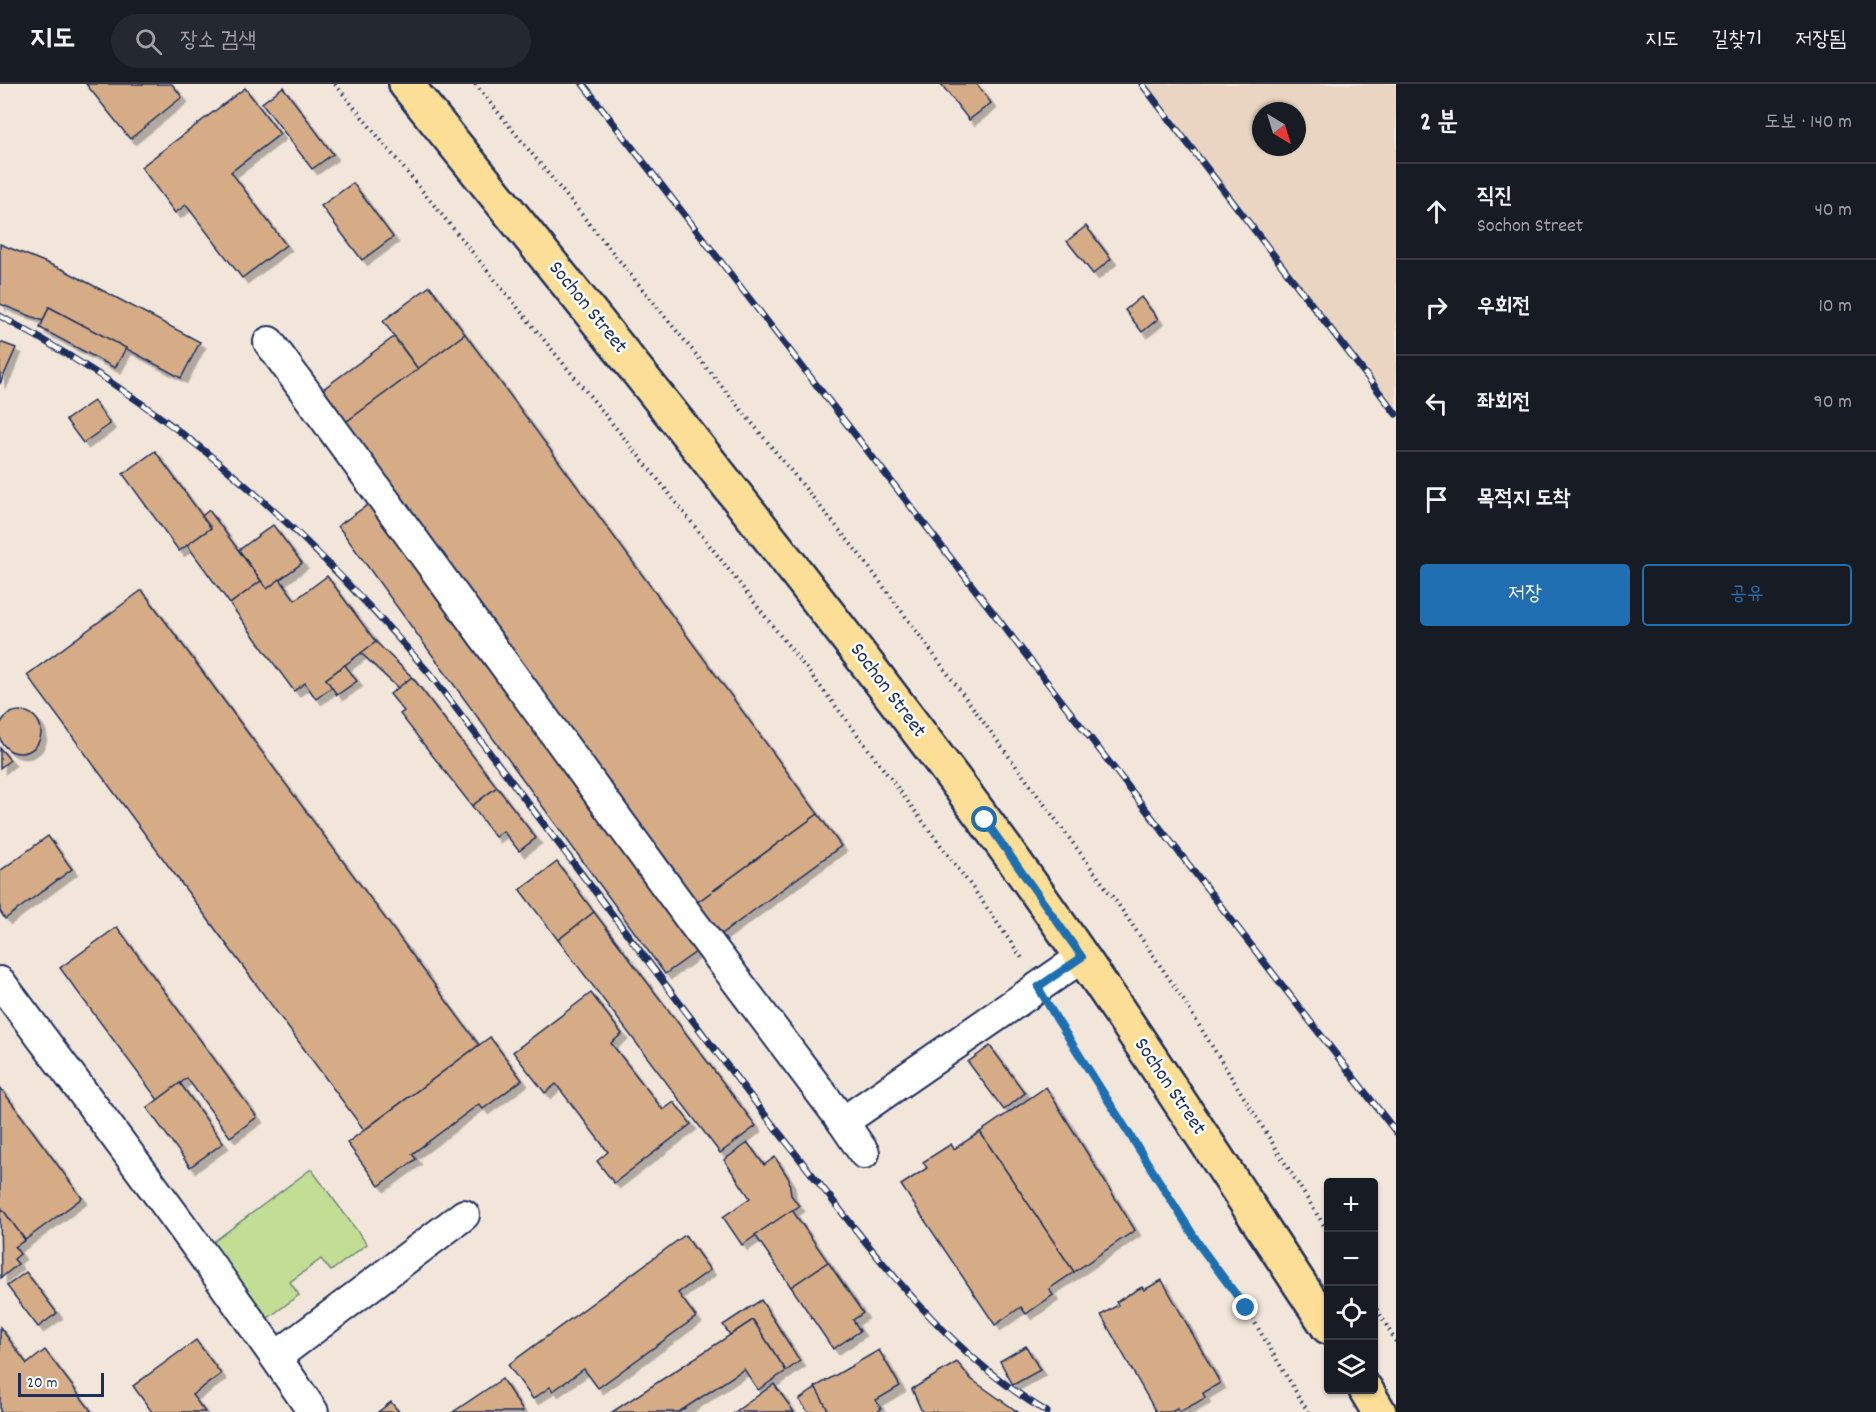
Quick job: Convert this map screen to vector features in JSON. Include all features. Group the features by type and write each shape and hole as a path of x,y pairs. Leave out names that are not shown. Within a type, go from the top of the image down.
{"main road":[{"name":"Sochon Street","path":"406,84 610,335 809,587 985,820 1082,957 1324,1320"},
{"path":"1369,1394 1379,1412"}],"street":[{"path":"268,342 864,1153"},
{"path":"843,1122 1082,957"},
{"path":"0,982 174,1216 312,1412"},
{"path":"276,1358 464,1215"}],"path":[{"path":"335,84 656,477 826,694 975,891 1020,954 1056,1018 1202,1249 1246,1308 1308,1412"},
{"path":"475,84 863,559 1116,900 1177,990 1324,1224"},
{"path":"1378,1311 1396,1342"}],"shaded area":[{"path":"1142,84 1396,84 1396,414"}],"green space":[{"path":"311,1169 367,1244 331,1271 321,1259 290,1282 299,1295 264,1321 208,1246"}],"building":[{"path":"86,84 172,84 182,97 130,139"},
{"path":"941,84 977,84 991,103 969,120"},
{"path":"283,87 333,154 312,169 262,103"},
{"path":"245,88 280,134 231,172 286,245 242,278 186,205 175,213 141,167"},
{"path":"353,183 393,237 362,260 321,206"},
{"path":"1086,226 1111,259 1093,274 1067,241"},
{"path":"0,244 64,270 200,342 181,378 49,307 43,321 0,304"},
{"path":"430,286 465,334 418,369 383,321"},
{"path":"1141,297 1158,319 1142,332 1125,310"},
{"path":"49,307 126,348 115,368 40,328"},
{"path":"465,334 818,814 695,904 343,424"},
{"path":"394,337 418,369 343,424 319,392"},
{"path":"0,342 16,348 0,384"},
{"path":"94,401 110,424 83,443 66,420"},
{"path":"155,451 211,528 179,551 123,474"},
{"path":"373,501 700,949 665,974 338,526"},
{"path":"209,510 261,581 230,604 187,545 211,528 202,516"},
{"path":"273,525 302,563 267,589 239,550"},
{"path":"327,576 376,642 326,679 332,687 316,699 305,683 294,691 230,604 261,581 267,589 280,579 295,600"},
{"path":"142,590 479,1045 364,1130 27,675"},
{"path":"376,642 412,677 398,688 361,653"},
{"path":"345,665 357,681 337,695 326,679"},
{"path":"412,677 497,787 472,806 400,714 404,711 390,694"},
{"path":"20,711 28,712 35,717 40,724 40,740 35,747 28,752 20,753 12,752 5,747 0,740 -1,732 0,724 5,717 12,712"},
{"path":"0,748 10,760 0,768"},
{"path":"497,787 536,838 519,851 503,831 495,837 472,806"},
{"path":"818,814 841,846 719,936 695,904"},
{"path":"48,836 72,869 5,919 0,911 0,871"},
{"path":"557,862 594,912 558,940 520,890"},
{"path":"594,912 756,1126 720,1153 558,940"},
{"path":"117,927 257,1117 230,1137 187,1078 158,1100 60,968"},
{"path":"591,993 622,1034 611,1043 663,1110 674,1102 691,1124 614,1183 597,1161 608,1152 556,1084 545,1093 513,1052"},
{"path":"490,1037 522,1080 483,1109 479,1104 412,1154 416,1159 379,1186 347,1143"},
{"path":"990,1046 1025,1093 1004,1110 968,1062"},
{"path":"180,1083 223,1143 190,1167 147,1108"},
{"path":"0,1087 82,1198 25,1240 0,1206"},
{"path":"1046,1087 1135,1230 1074,1272 980,1132"},
{"path":"980,1132 1074,1272 1049,1289 1053,1295 1026,1314 1021,1307 995,1325 901,1185 927,1168 923,1162 951,1144 954,1149"},
{"path":"748,1143 764,1165 775,1157 789,1179 791,1195 799,1206 742,1245 723,1217 750,1198 724,1160"},
{"path":"3,1210 25,1240 15,1247 20,1254 14,1259 18,1264 1,1278 0,1212"},
{"path":"792,1210 828,1262 791,1287 755,1235"},
{"path":"685,1235 710,1270 678,1293 696,1317 598,1388 584,1369 553,1391 550,1387 533,1399 508,1365"},
{"path":"828,1262 863,1313 853,1320 860,1331 833,1349 791,1287"},
{"path":"26,1272 57,1313 38,1327 7,1286"},
{"path":"1162,1280 1220,1383 1203,1393 1205,1398 1180,1412 1177,1409 1171,1412 1156,1412 1101,1315 1118,1305 1116,1302 1142,1287 1144,1290"},
{"path":"761,1300 800,1361 786,1371 753,1320 730,1335 723,1325"},
{"path":"753,1320 786,1371 758,1390 744,1369 679,1412 612,1412"},
{"path":"0,1327 27,1364 45,1350 92,1412 0,1412"},
{"path":"196,1340 221,1374 192,1395 205,1412 152,1412 133,1386"},
{"path":"1026,1346 1040,1370 1013,1385 1000,1361"},
{"path":"879,1350 900,1386 876,1400 881,1409 877,1412 829,1412 815,1387"},
{"path":"957,1362 971,1379 1018,1412 922,1412 912,1389"},
{"path":"502,1379 523,1411 453,1412"},
{"path":"774,1384 794,1412 735,1412"},
{"path":"816,1388 829,1412 808,1412 799,1400"},
{"path":"391,1402 399,1412 378,1412"}],"railway":[{"path":"583,84 1396,1132"},
{"path":"1142,84 1396,414"},
{"path":"0,316 108,380 177,429 273,510 354,590 430,674 741,1084 883,1264 959,1345 987,1370 1047,1412"}],"route":[{"path":"985,820 1082,957 1038,987 1202,1249 1246,1308"}]}
